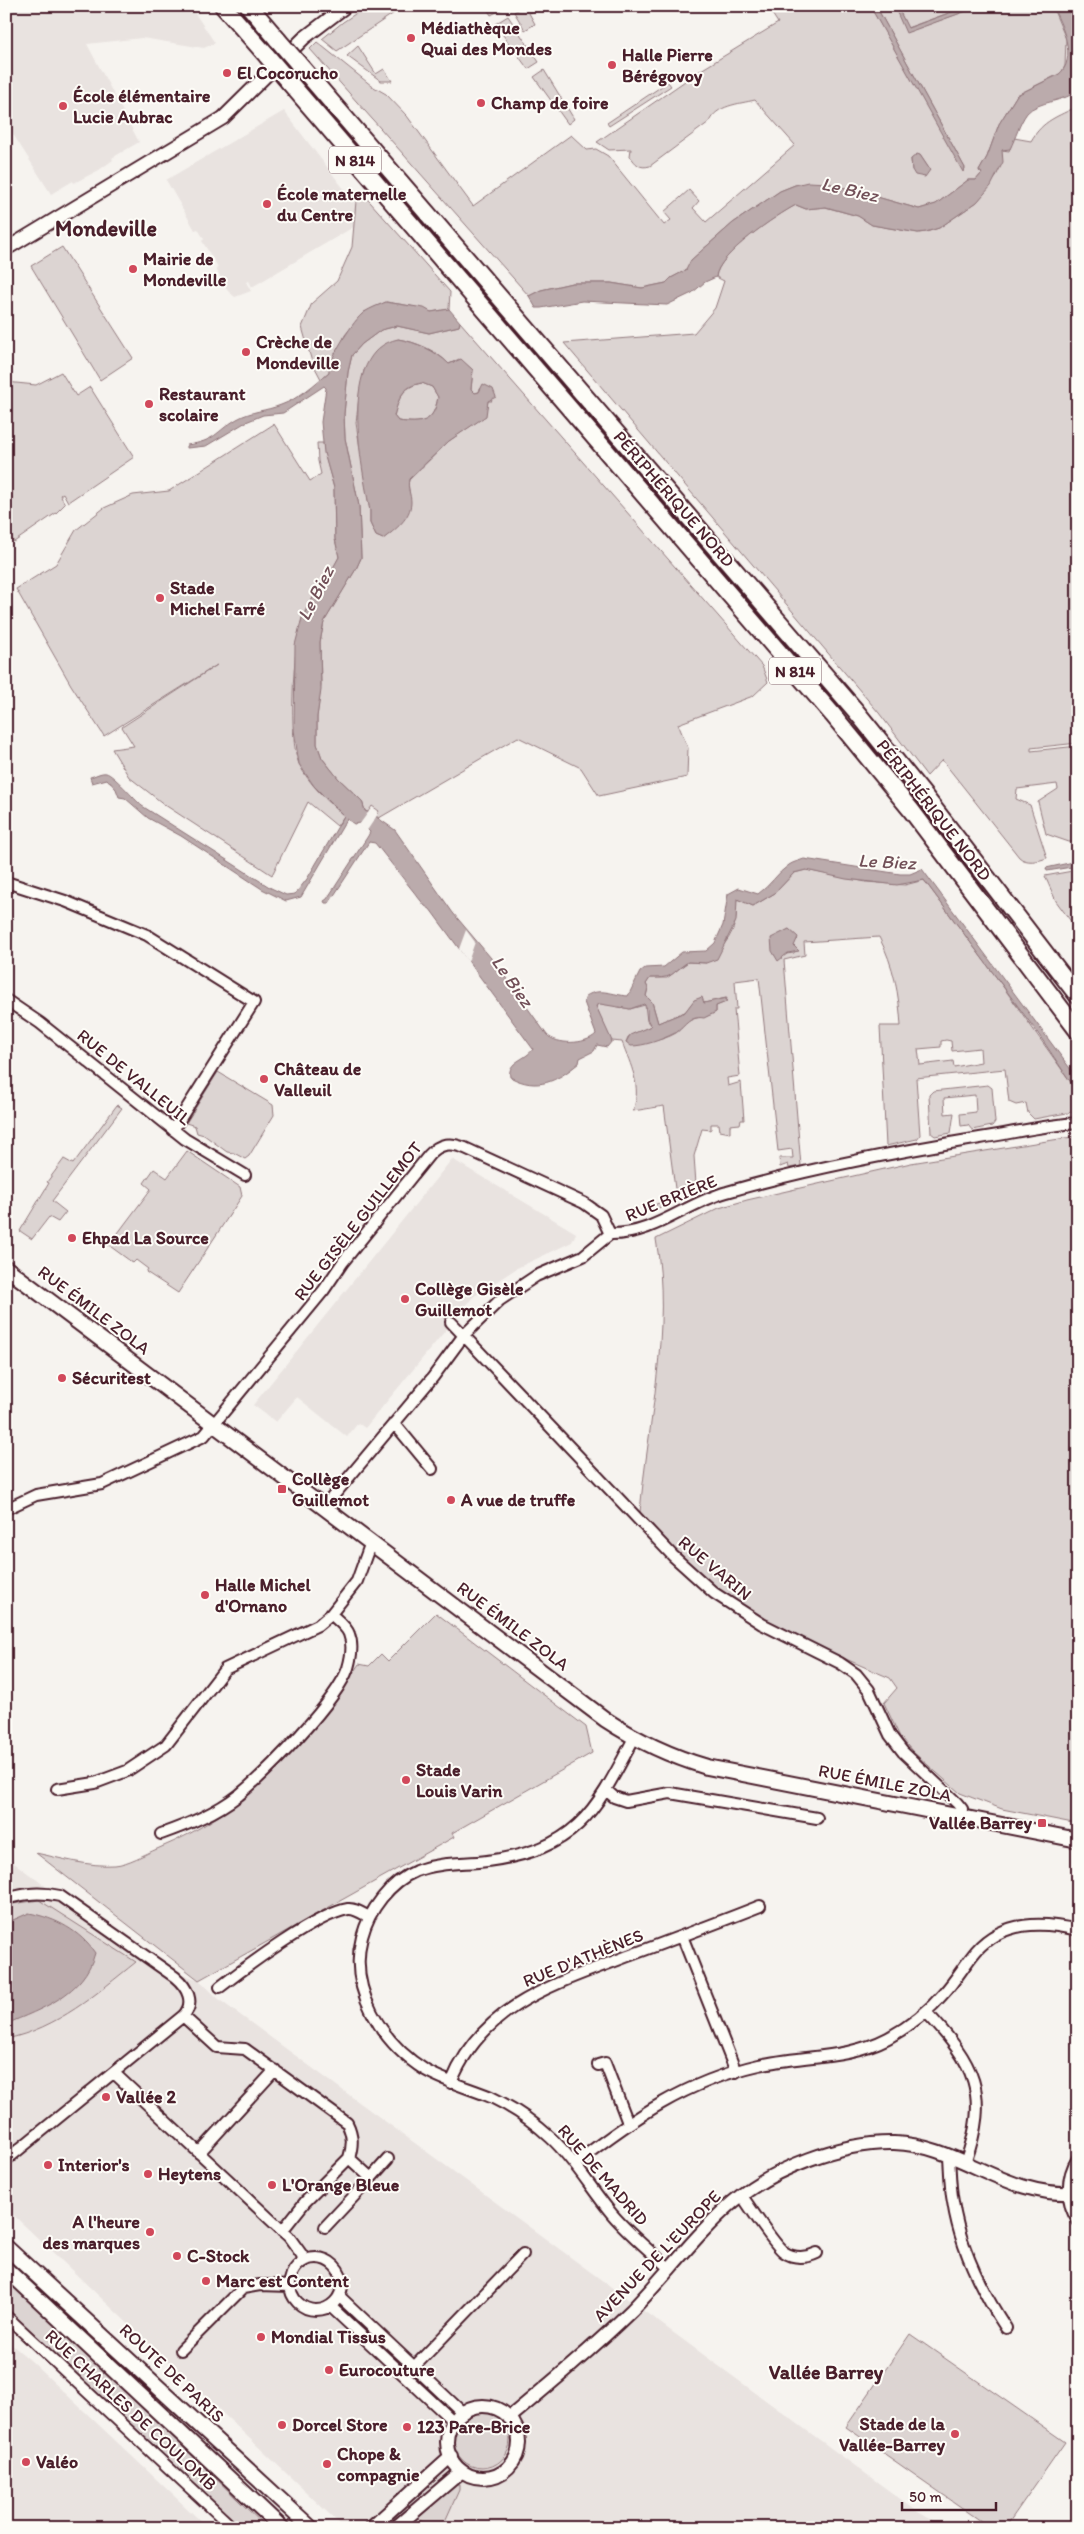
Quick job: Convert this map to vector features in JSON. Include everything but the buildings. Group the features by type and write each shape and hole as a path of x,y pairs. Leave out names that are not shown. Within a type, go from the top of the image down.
{"highway":[{"name":"PÉRIPHÉRIQUE NORD","path":"223,6 282,59 521,320 854,710 932,806 1078,996"},
{"name":"PÉRIPHÉRIQUE NORD","path":"249,6 278,40 289,82 832,715 910,810 1078,1031"}],"main road":[{"name":"RUE ÉMILE ZOLA","path":"6,1268 606,1720 634,1738 672,1756 707,1767 1078,1840"},
{"name":"ROUTE DE PARIS","path":"6,2247 311,2528"},
{"path":"6,2269 282,2528"}],"street":[{"path":"6,249 223,118 308,34 346,6"},
{"path":"6,882 65,901 147,935 254,1002 173,1130"},
{"name":"RUE DE VALLEUIL","path":"6,1000 52,1032 173,1130 244,1175"},
{"name":"RUE BRIÈRE","path":"324,1506 433,1377 464,1336 500,1300 536,1276 583,1256 610,1234 624,1234 644,1230 689,1207 734,1190 928,1147 1078,1123"},
{"name":"RUE GISÈLE GUILLEMOT","path":"6,1509 36,1496 102,1484 204,1436 215,1425 324,1290 343,1262 429,1155 443,1144 453,1143 584,1202 601,1215 610,1234"},
{"name":"RUE VARIN","path":"451,1322 674,1556 714,1593 748,1616 834,1660 856,1674 870,1690 890,1735 914,1764 957,1803 962,1809 961,1817"},
{"path":"394,1423 432,1469"},
{"path":"57,1789 95,1784 127,1771 166,1745 225,1669 318,1625 332,1614 357,1580 371,1542"},
{"path":"161,1834 187,1825 212,1813 239,1795 282,1753 332,1694 348,1669 351,1656 349,1633 332,1614"},
{"path":"220,1986 300,1932 337,1912 350,1908 369,1917 395,1885 417,1870 512,1856 539,1849 569,1834 589,1815 606,1790 634,1738"},
{"path":"606,1790 614,1797 626,1801 670,1793 817,1818"},
{"path":"6,1899 28,1893 44,1892 60,1896 175,1977 183,1984 189,1996 189,2007 183,2016 6,2160"},
{"name":"RUE D'ATHÈNES","path":"451,2083 475,2040 502,2014 528,1996 760,1906"},
{"name":"RUE DE MADRID","path":"369,1917 360,1945 359,1960 362,1990 368,2005 382,2029 406,2055 424,2069 451,2083 494,2099 515,2111 551,2138 574,2164 613,2216 670,2269"},
{"path":"574,2164 628,2123 677,2094 736,2072 773,2062 828,2056 868,2046 887,2038 926,2012 960,1974 977,1950 998,1933 1021,1926 1038,1924 1052,1924 1078,1930"},
{"path":"682,1936 736,2072"},
{"path":"926,2012 960,2050 973,2079 976,2099 976,2120 965,2163"},
{"path":"183,2016 217,2047 245,2049 347,2123 352,2139 349,2158 304,2202 282,2231"},
{"path":"598,2065 605,2063 628,2123"},
{"path":"200,2154 275,2070"},
{"path":"114,2073 282,2231 302,2255 303,2261"},
{"name":"AVENUE DE L'EUROPE","path":"509,2418 616,2326 723,2211 742,2196 801,2162 840,2150 893,2143 924,2147 1029,2190 1048,2193 1073,2193"},
{"path":"949,2156 953,2201 965,2248 984,2292 1006,2328"},
{"path":"349,2158 371,2178"},
{"path":"1078,2158 1070,2175 1073,2193 1071,2208 1078,2221"},
{"path":"325,2228 388,2159"},
{"path":"742,2196 783,2251 794,2256 809,2257 818,2253"},
{"path":"414,2367 523,2254"},
{"path":"319,2258 334,2265 342,2280 339,2296 330,2306 313,2310 302,2306 293,2297 290,2286 292,2271 303,2261 319,2258"},
{"path":"181,2350 243,2288 260,2285 290,2286"},
{"path":"339,2296 463,2413"},
{"path":"330,2306 454,2422"},
{"name":"RUE CHARLES DE COULOMB","path":"6,2316 232,2528"},
{"path":"476,2407 490,2407 509,2418 519,2437 518,2452 512,2464 490,2478 472,2476 462,2471 450,2456 448,2442 454,2422 463,2413 476,2407"},
{"path":"371,2528 450,2456"},
{"path":"395,2528 462,2471"}],"shaded area":[{"name":"École élémentaire Lucie Aubrac","path":"6,6 190,6 215,43 204,48 142,38 87,44 139,142 112,158 113,160 99,170 74,183 73,181 51,194 6,123"},
{"path":"367,6 397,6 392,9 394,13 337,51 322,39 343,22"},
{"path":"485,6 508,6 491,15"},
{"path":"523,6 537,8 529,13 535,24 525,30 514,12"},
{"path":"767,6 870,6 964,171 965,168 876,6 894,6 907,32 980,6 1052,6 1066,39 1065,66 1061,73 1017,95 999,124 987,157 979,171 982,173 976,180 968,180 936,204 919,209 828,183 795,185 780,191 733,223 691,260 687,270 671,278 666,283 642,288 611,283 572,283 541,290 529,296 310,49 317,42 372,86 386,94 407,116 473,206 571,135 587,150 596,149 608,156 664,225 671,220 664,212 689,190 699,201 693,208 706,222 795,145 755,100 729,106 717,112 709,122 650,166 643,167 636,163 630,156 631,149 609,150 597,142 701,70 778,23","holes":["920,155 930,170 912,170 911,159"]},
{"path":"870,6 876,6 965,168 963,172"},
{"path":"894,6 903,6 898,8 908,28 968,6 980,6 906,33"},
{"path":"903,6 968,6 907,28 898,8"},
{"path":"1052,6 1075,6 1078,10 1078,90 1066,97 1038,106 1027,113 1010,149 1002,150 1003,162 991,186 977,202 939,228 918,233 872,225 858,216 826,207 806,209 796,205 749,236 726,258 719,268 716,277 705,282 692,293 667,305 582,301 536,308 529,296 541,290 572,283 611,283 642,288 666,283 686,270 691,260 733,223 780,191 808,182 828,183 919,209 936,204 968,180 976,180 982,173 979,171 987,157 999,124 1017,95 1058,75 1064,68 1068,51 1060,22"},
{"path":"508,16 539,62 528,69 495,24"},
{"path":"358,46 376,74 384,69 392,81 381,81 347,56"},
{"path":"544,70 574,119 568,124 534,77"},
{"path":"668,82 671,86 609,126 607,123"},
{"path":"1078,106 1078,743 1031,748 1031,751 1078,746 1078,842 1069,842 1046,834 1038,802 1058,789 1057,784 1017,789 1016,799 1030,805 1047,858 1025,861 1019,857 942,760 927,776 879,713 564,343 694,333 715,308 724,281 716,277 719,268 726,258 736,247 762,226 796,205 806,209 825,207 858,216 872,225 918,233 939,228 977,202 996,177 1002,150 1009,151 1014,138 1031,141 1040,128 1057,116"},
{"name":"École maternelle du Centre","path":"284,111 367,219 252,287 249,281 246,282 251,291 235,297 228,291 216,269 218,267 202,241 204,239 198,229 195,230 166,180"},
{"path":"917,154 920,155 930,170 925,177 915,175 912,170 911,159"},
{"path":"362,193 450,292 449,309 431,312 411,306 386,302 364,312 345,335 329,372 321,379 312,362 302,327 312,303 337,281 352,247 356,201"},
{"path":"62,247 133,358 100,380 31,266"},
{"path":"386,302 424,308 431,312 449,309 460,322 459,326 429,333 397,326 381,330 362,344 352,355 348,372 344,414 345,438 359,506 361,558 324,622 320,642 321,690 317,717 317,744 322,758 338,778 362,801 365,811 395,830 453,913 496,964 547,1035 557,1041 564,1042 578,1042 591,1038 596,1034 584,1002 586,996 591,993 601,992 628,996 640,972 645,968 664,967 682,952 706,951 715,943 723,925 728,894 739,888 758,894 792,863 804,859 900,874 910,874 922,869 1069,1067 1078,1080 1078,1093 1037,1032 924,880 897,885 846,879 806,870 794,873 775,893 753,906 737,899 736,921 717,959 706,963 688,962 668,976 650,978 646,984 648,988 646,996 652,1002 658,1023 685,1012 694,1000 702,997 704,1003 726,998 726,1002 716,1006 716,1012 704,1018 690,1020 677,1032 663,1038 647,1044 631,1046 626,1042 630,1035 651,1026 647,1019 647,1008 644,1004 630,1009 600,1004 596,1006 612,1041 607,1047 597,1045 594,1051 580,1058 579,1063 555,1079 538,1084 530,1084 510,1077 510,1072 514,1064 533,1049 430,909 425,906 375,843 369,842 329,903 325,903 324,901 370,832 361,823 354,824 347,819 301,897 286,901 262,889 181,836 148,818 125,798 119,797 116,789 107,779 92,783 90,777 102,773 109,774 142,806 271,888 286,895 295,894 307,879 344,816 314,786 299,764 294,730 295,645 302,618 320,585 329,575 339,557 335,539 334,488 324,453 321,422 326,388 324,386 283,413 263,415 246,422 206,446 187,448 187,445 210,438 242,416 281,405 306,391 329,372 329,367 336,352 357,319 366,311"},
{"path":"460,322 762,666 768,682 753,696 678,724 688,748 687,777 599,796 581,768 518,737 379,818 376,816 379,811 372,806 368,812 365,811 362,801 338,778 322,758 317,744 317,717 321,685 320,642 324,622 361,558 359,506 345,438 344,414 348,372 352,355 362,344 381,330 397,326 429,333 459,326","holes":["398,339 432,351 449,364 459,359 473,370 471,389 475,393 479,392 480,388 492,401 488,401 485,416 449,441 409,480 409,497 406,511 393,531 383,539 376,536 370,523 370,511 356,423 364,370"]},
{"path":"398,339 412,342 425,348 449,364 461,359 473,370 471,389 475,393 479,392 483,384 493,389 496,397 488,401 486,416 449,441 409,479 408,486 411,502 408,513 402,523 383,539 376,536 370,523 370,511 359,441 358,414 360,388 366,365 379,348","holes":["422,383 432,387 438,397 430,417 420,422 398,421 394,416 402,394 410,387"]},
{"path":"61,372 76,396 90,387 134,457 68,502 63,493 60,495 65,504 56,513 14,542 6,530 6,382 36,385"},
{"path":"422,383 432,387 438,397 433,413 420,422 398,421 394,416 402,394 410,387"},
{"path":"274,424 310,481 321,474 317,443 323,443 334,488 335,539 339,557 305,611 302,619 294,670 293,714 296,752 299,764 313,785 344,816 337,826 308,802 272,875 165,805 129,777 112,749 134,746 122,727 217,665 104,736 71,685 16,589 56,564 76,530 104,508 133,495 169,491"},
{"path":"1078,861 1078,866 1047,871 1046,868"},
{"path":"806,870 866,882 905,885 924,880 994,974 1078,1093 1078,1111 1034,1119 1028,1113 1026,1103 1016,1105 1009,1102 1005,1069 916,1078 920,1135 917,1139 886,1146 880,1026 901,1026 895,980 884,948 879,937 804,942 805,955 784,960 801,1166 789,1168 788,1164 780,1167 779,1158 793,1158 792,1149 778,1151 759,978 735,981 737,1009 734,1009 740,1076 727,1078 728,1086 741,1082 744,1120 741,1120 740,1124 730,1125 730,1133 720,1131 719,1124 711,1124 711,1130 702,1129 694,1156 696,1184 677,1192 680,1199 651,1211 649,1207 676,1196 664,1106 633,1111 636,1085 632,1068 622,1042 612,1041 609,1038 596,1006 602,1003 630,1009 645,1005 647,1021 651,1026 628,1037 626,1042 646,1042 664,1038 676,1033 691,1020 716,1012 716,1006 726,1002 727,998 704,1003 693,1002 685,1012 658,1023 652,1002 646,996 648,988 646,984 650,978 667,978 688,962 706,963 720,949 732,932 736,918 737,899 753,906 775,893 794,873","holes":["789,929 798,939 794,943 794,953 786,954 780,934","941,1041 951,1041 952,1051 980,1048 981,1062 954,1067 953,1061 920,1065 918,1049 941,1047"]},
{"path":"1078,870 1078,931 1056,901 1045,876"},
{"path":"789,929 798,937 794,946 799,951 788,953 778,961 772,951 771,938"},
{"path":"218,1072 273,1105 274,1115 249,1156 245,1159 234,1153 227,1152 204,1135 197,1133 195,1126 186,1123"},
{"path":"988,1085 992,1088 995,1122 992,1126 972,1130 968,1125 961,1126 960,1114 976,1112 975,1095 944,1098 945,1114 954,1113 951,1133 935,1136 931,1133 929,1095 933,1091"},
{"path":"117,1105 122,1108 52,1201 66,1212 58,1222 49,1217 32,1239 20,1231 49,1183 47,1182 64,1159 73,1164"},
{"path":"1078,1136 1078,1824 1002,1809 960,1793 913,1752 900,1737 884,1703 897,1688 890,1678 799,1638 734,1601 694,1569 640,1512 660,1341 660,1273 656,1239 719,1208 747,1200 911,1163"},
{"path":"187,1151 240,1187 242,1196 178,1293 146,1272 148,1269 136,1260 133,1263 107,1244 113,1236 115,1237 151,1189 144,1183 154,1169 167,1178"},
{"name":"Collège Gisèle Guillemot","path":"452,1159 576,1233 572,1242 517,1268 473,1297 365,1428 358,1423 347,1437 297,1397 276,1422 253,1405"},
{"name":"Stade Louis Varin","path":"436,1613 586,1727 592,1753 452,1833 454,1837 199,1980 36,1853 85,1863 115,1865 125,1863 190,1833 220,1815 247,1795 296,1748 359,1664 369,1666 381,1654 388,1661"},
{"path":"6,1857 148,1962 199,1980 221,2001 918,2512 946,2528 344,2528 6,2208"},
{"path":"39,1900 136,1962 76,2008 43,2027 6,2039 6,1905"},
{"path":"29,1913 49,1918 75,1932 95,1953 82,1979 71,1990 47,2006 6,2024 6,1923"},
{"path":"6,2276 267,2528 242,2528 6,2307"},
{"name":"Stade de la Vallée-Barrey","path":"910,2334 1065,2442 1005,2528 991,2528 846,2427"},
{"path":"6,2340 30,2360 208,2528 6,2528"},
{"path":"482,2412 493,2414 502,2420 508,2429 510,2440 508,2451 502,2460 493,2466 482,2468 471,2466 462,2460 456,2451 454,2440 456,2429 462,2420 471,2414"},
{"path":"455,2485 459,2485 459,2490 442,2528 428,2525 418,2518"}],"pier":[{"path":"370,810 378,814 366,832 359,825"},
{"path":"466,930 475,942 468,962 459,949"}],"place":[{"name":"Médiathèque Quai des Mondes","path":"411,38"},
{"name":"Halle Pierre Bérégovoy","path":"612,65"},
{"name":"El Cocorucho","path":"227,73"},
{"name":"Champ de foire","path":"481,103"},
{"name":"École élémentaire Lucie Aubrac","path":"63,106"},
{"name":"École maternelle du Centre","path":"267,204"},
{"name":"Mairie de Mondeville","path":"133,269"},
{"name":"Crèche de Mondeville","path":"246,352"},
{"name":"Restaurant scolaire","path":"149,404"},
{"name":"Stade Michel Farré","path":"160,598"},
{"name":"Château de Valleuil","path":"264,1079"},
{"name":"Ehpad La Source","path":"72,1238"},
{"name":"Collège Gisèle Guillemot","path":"405,1299"},
{"name":"Sécuritest","path":"62,1378"},
{"name":"Collège Guillemot","path":"282,1489"},
{"name":"A vue de truffe","path":"451,1500"},
{"name":"Halle Michel d'Ornano","path":"205,1595"},
{"name":"Stade Louis Varin","path":"406,1780"},
{"name":"Vallée Barrey","path":"1042,1823"},
{"name":"Vallée 2","path":"106,2097"},
{"name":"Interior's","path":"48,2165"},
{"name":"Heytens","path":"148,2174"},
{"name":"L'Orange Bleue","path":"272,2185"},
{"name":"A l'heure des marques","path":"150,2232"},
{"name":"C-Stock","path":"177,2256"},
{"name":"Marc est Content","path":"206,2281"},
{"name":"Mondial Tissus","path":"261,2337"},
{"name":"Eurocouture","path":"329,2370"},
{"name":"Dorcel Store","path":"282,2425"},
{"name":"123 Pare-Brice","path":"407,2427"},
{"name":"Stade de la Vallée-Barrey","path":"955,2434"},
{"name":"Valéo","path":"26,2462"},
{"name":"Chope & compagnie","path":"327,2464"}],"district":[{"name":"Mondeville","path":"106,228"},
{"name":"Vallée Barrey","path":"826,2372"}],"water label":[{"name":"Le Biez","path":"850,189"},
{"name":"Le Biez","path":"315,593"},
{"name":"Le Biez","path":"887,861"},
{"name":"Le Biez","path":"513,981"}]}
